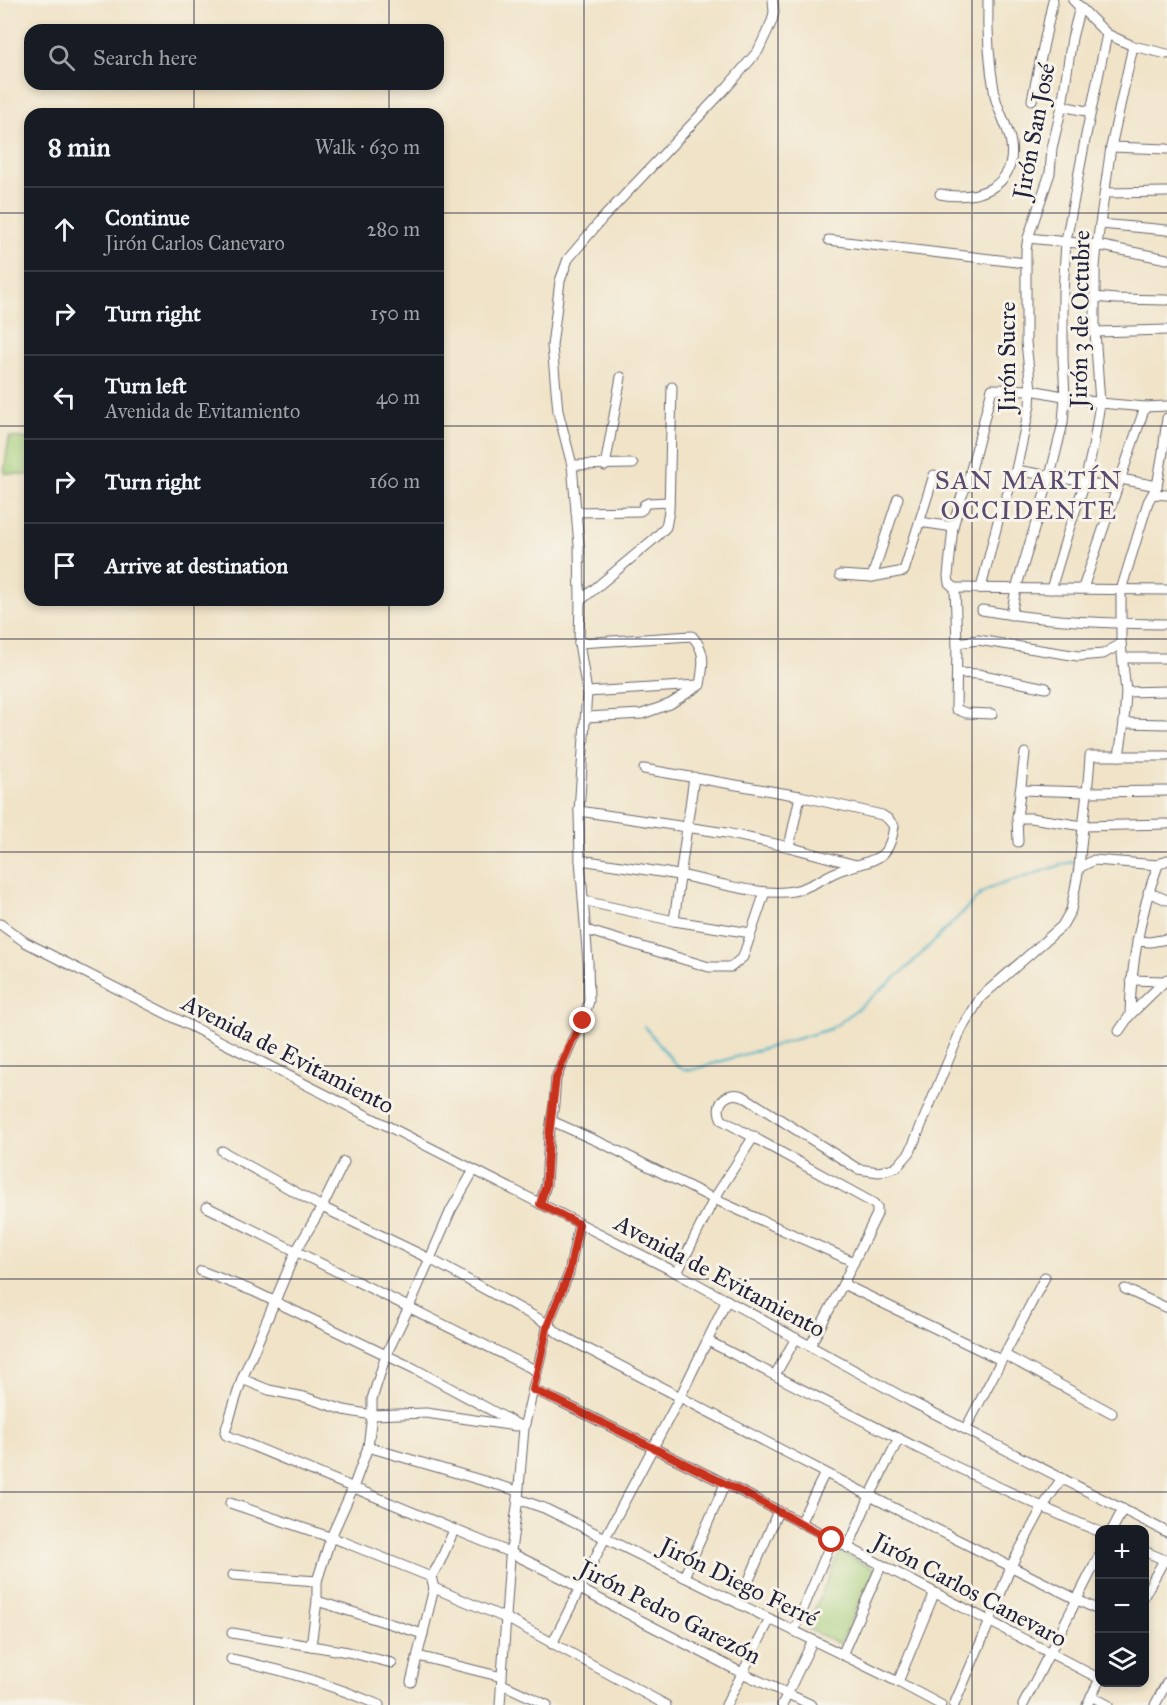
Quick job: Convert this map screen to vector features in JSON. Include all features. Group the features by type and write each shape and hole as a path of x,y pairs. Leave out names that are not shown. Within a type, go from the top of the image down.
{"street":[{"path":"540,1204 546,1185 549,1136 558,1071 588,1009 588,962 580,860 579,811 587,692 579,643 579,545 572,465 558,411 552,346 556,306 568,260 602,219 721,94 758,51 772,21 773,0"},
{"path":"940,194 955,196 983,193 997,186 1006,175 1011,159 1011,143 996,99 988,52 988,0"},
{"path":"1032,100 1053,0"},
{"path":"1076,4 1107,34 1133,46 1167,54"},
{"name":"Jirón San José","path":"1025,263 1028,238 1050,173 1076,4"},
{"path":"1011,615 1016,589 1050,476 1063,423 1065,396 1062,315 1066,241 1107,34"},
{"name":"Jirón 3 de Octubre","path":"1051,589 1085,482 1100,403 1094,297 1097,245 1112,147 1133,46"},
{"path":"1062,106 1090,112"},
{"path":"1112,147 1167,149"},
{"path":"1105,193 1167,192"},
{"path":"1100,224 1167,230"},
{"path":"1028,238 1097,245 1167,260"},
{"path":"829,240 1025,263"},
{"name":"Jirón Sucre","path":"981,588 998,521 1016,470 1028,416 1031,390 1026,342 1025,263"},
{"path":"1094,297 1167,300"},
{"path":"1095,332 1167,330"},
{"path":"605,466 621,377"},
{"path":"580,601 666,527 669,502 672,387"},
{"path":"1167,406 1145,407 1100,403 1031,390 992,389 968,481 953,526 948,576 948,583 955,588 1167,590"},
{"path":"1083,588 1145,407"},
{"path":"1119,756 1126,692 1121,644 1121,590 1134,545 1155,490 1167,418"},
{"path":"572,465 633,464"},
{"path":"1016,470 1116,490"},
{"path":"840,575 872,577 904,571 934,475"},
{"path":"1121,479 1167,495"},
{"path":"872,577 898,498"},
{"path":"576,512 640,511 648,503 669,502"},
{"path":"920,522 953,526"},
{"path":"955,588 956,709 966,713 992,714"},
{"path":"982,610 1011,615 1121,624 1167,624"},
{"path":"579,643 692,636 699,644 704,660 700,685 670,704 642,714 585,717"},
{"path":"957,643 978,640 1078,656 1102,654 1121,644"},
{"path":"1123,658 1167,658"},
{"path":"957,673 978,674 1046,688"},
{"path":"587,692 700,685"},
{"path":"1126,692 1167,692"},
{"path":"1124,723 1167,724"},
{"path":"1018,842 1017,818 1025,753"},
{"path":"810,1346 854,1262 877,1214 877,1207 722,1119 719,1106 726,1096 737,1094 744,1096 858,1169 879,1172 897,1167 910,1152 961,1030 981,997 1062,926 1071,910 1079,868 1090,756 1167,756"},
{"path":"580,860 773,893 813,886 842,870 871,862 889,847 894,826 882,815 801,796 644,770"},
{"path":"674,921 694,777"},
{"path":"1020,790 1167,791"},
{"path":"789,847 801,796"},
{"path":"579,811 688,827 789,847 859,866"},
{"path":"1017,818 1083,826 1167,824"},
{"path":"1079,868 1094,860 1162,863 1148,892 1137,941 1131,981 1130,1015"},
{"path":"586,930 709,967 731,967 743,957 765,892"},
{"path":"1148,892 1167,900"},
{"path":"584,901 674,921 751,933"},
{"name":"Avenida de Evitamiento","path":"0,924 25,942 677,1273 912,1402 1167,1532"},
{"path":"1137,941 1150,942 1167,939"},
{"path":"1131,981 1166,980"},
{"path":"1119,1031 1130,1015 1166,980"},
{"path":"552,1121 610,1146 714,1199 854,1262"},
{"path":"677,1273 714,1199 754,1136"},
{"path":"222,1150 322,1207 430,1259 548,1324 559,1334 825,1473 1095,1609"},
{"path":"344,1162 322,1207 296,1251 242,1379 269,1390 372,1415 426,1413 524,1428"},
{"path":"310,1646 317,1601 317,1581 330,1537 353,1488 368,1448 372,1399 386,1355 451,1210 474,1170"},
{"path":"207,1207 537,1371"},
{"path":"500,1705 505,1618 524,1428 548,1324 569,1273 579,1224"},
{"path":"201,1271 253,1291 415,1369 524,1428"},
{"path":"966,1428 1045,1277"},
{"path":"843,1284 1003,1358 1113,1413"},
{"path":"1125,1289 1167,1308"},
{"path":"552,1644 680,1397 727,1300"},
{"path":"775,1375 796,1338"},
{"path":"708,1341 1042,1508 1095,1530"},
{"name":"Jirón Pedro Garezón","path":"242,1379 226,1435 511,1553 742,1673 812,1705"},
{"name":"Jirón Carlos Canevaro","path":"533,1390 778,1511 1095,1677"},
{"path":"848,1548 870,1496 899,1438"},
{"name":"Jirón Diego Ferré","path":"368,1448 518,1495 941,1705"},
{"path":"801,1523 825,1473"},
{"path":"954,1705 990,1622 1011,1566 1042,1508 1062,1478"},
{"path":"684,1577 725,1484"},
{"path":"230,1503 330,1537 430,1577 434,1588 411,1682"},
{"path":"1115,1525 1123,1509"},
{"path":"739,1604 778,1511"},
{"path":"430,1577 439,1564 454,1530"},
{"path":"794,1631 832,1540"},
{"path":"1149,1553 1166,1560 1149,1588"},
{"path":"1023,1705 1095,1564"},
{"path":"842,1655 881,1566"},
{"path":"233,1575 317,1581"},
{"path":"434,1588 505,1618 666,1705"},
{"path":"898,1682 934,1594"},
{"path":"317,1601 423,1634"},
{"path":"726,1705 770,1619"},
{"path":"232,1633 372,1657 392,1663"},
{"path":"782,1705 813,1640"},
{"path":"418,1656 502,1680 547,1705"},
{"path":"231,1659 270,1667 379,1705"},
{"path":"1155,1705 1167,1682"},
{"path":"1096,1687 1089,1701 1108,1705"}],"green space":[{"path":"9,437 24,438 24,475 4,473"},
{"path":"840,1552 875,1569 840,1644 806,1628"}],"waterway":[{"path":"644,1026 677,1066 692,1070 830,1029 906,969 982,893 990,888 1074,861"}],"district":[{"name":"SAN MARTÍN OCCIDENTE","path":"1029,495"}],"route":[{"path":"583,1021 556,1078 546,1185 540,1204 579,1224 569,1273 548,1324 533,1390 725,1484 832,1540"}]}
